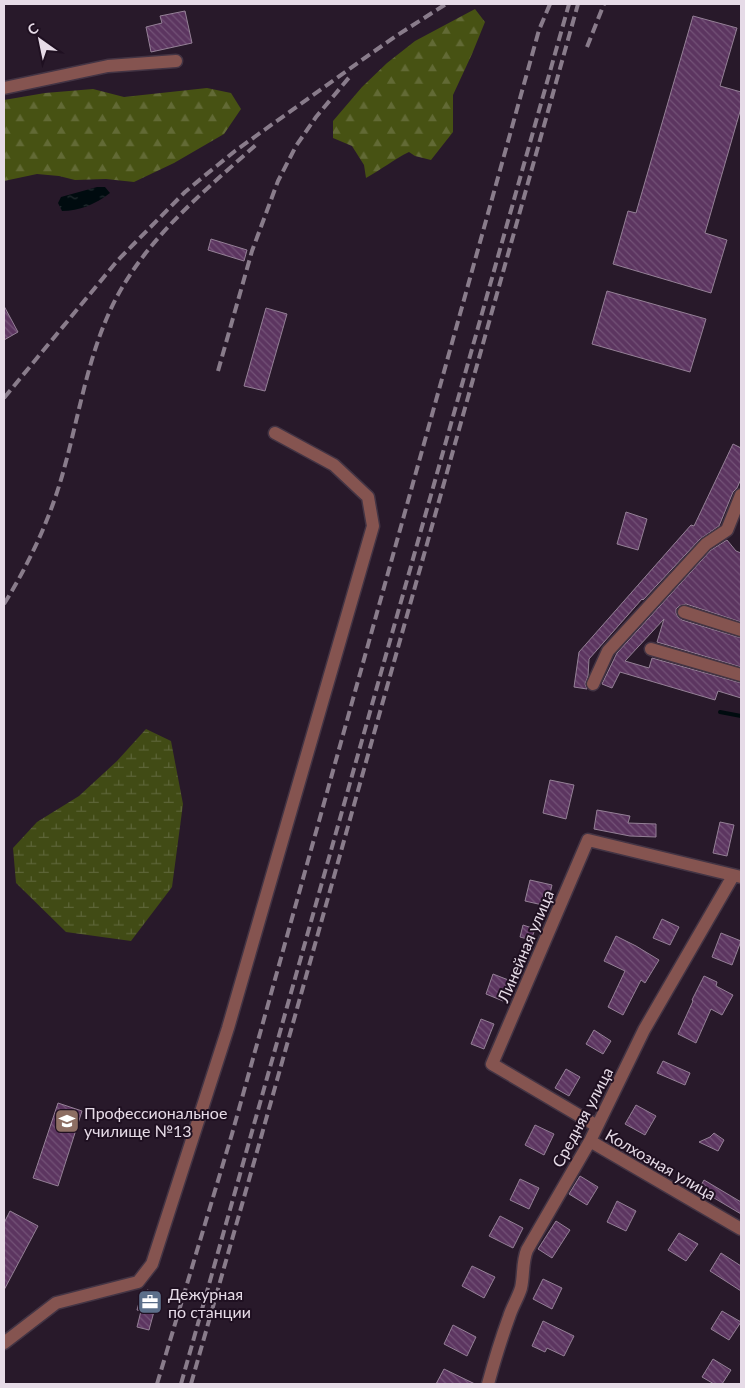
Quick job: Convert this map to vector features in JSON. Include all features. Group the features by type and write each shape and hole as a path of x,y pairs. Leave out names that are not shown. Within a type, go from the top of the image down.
{"street":[{"path":"4,88 108,66 176,61"},
{"path":"4,1343 56,1302 138,1282 152,1264 228,1028 373,526 368,497 334,465 275,433"},
{"path":"593,684 608,650 706,544 727,530 741,495"},
{"path":"684,612 741,630"},
{"path":"651,649 741,674"},
{"name":"Линейная улица","path":"597,1126 492,1064 588,840 737,876"},
{"name":"Средняя улица","path":"488,1384 495,1358 520,1290 524,1257 527,1250 590,1142 644,1030 737,876"},
{"name":"Колхозная улица","path":"590,1142 741,1229"}],"green space":[{"path":"475,9 485,22 453,95 453,132 431,160 415,156 409,152 366,178 364,165 352,146 333,138 333,121 362,87 387,63 415,41"},
{"path":"207,88 231,93 241,109 224,134 174,163 134,182 106,179 75,180 37,174 4,181 4,100 45,93 93,89 124,97"},
{"path":"146,729 171,741 183,804 172,887 131,941 66,932 16,883 13,848 37,822 79,796 117,761"}],"water":[{"path":"97,187 105,187 110,193 87,206 75,210 62,211 58,203 61,197"}],"building":[{"path":"185,11 192,43 151,52 146,27 162,23 160,16"},
{"path":"693,16 737,28 720,86 741,92 741,108 705,233 727,240 711,293 613,264 628,211 636,213"},
{"path":"211,239 247,250 244,261 208,250"},
{"path":"607,291 706,319 690,372 592,344"},
{"path":"4,306 18,332 4,340"},
{"path":"266,308 287,314 265,391 244,386"},
{"path":"733,444 741,448 741,479 733,492 719,526 700,539 642,599 589,659 588,676 585,684 587,689 574,687 579,652 691,525 694,526"},
{"path":"626,512 647,519 638,550 617,544"},
{"path":"727,540 736,551 741,553 741,622 686,604 679,606 676,609 676,613 682,620 741,638 741,667 657,642 664,619 625,661 649,668 652,658 741,683 741,698 718,691 715,700 620,672 612,688 602,684 617,653 711,550"},
{"path":"550,780 574,785 566,819 543,813"},
{"path":"597,810 630,816 628,823 656,824 656,837 630,836 594,829"},
{"path":"720,822 734,825 727,856 713,853"},
{"path":"530,880 552,885 547,906 525,901"},
{"path":"662,919 679,927 670,945 653,938"},
{"path":"523,925 535,929 531,940 520,937"},
{"path":"721,933 741,941 732,965 712,957"},
{"path":"616,936 659,960 645,983 641,980 623,1015 608,1007 625,971 604,961"},
{"path":"493,974 511,981 503,1001 486,994"},
{"path":"704,976 717,982 716,986 733,995 722,1015 711,1009 696,1043 678,1034"},
{"path":"481,1019 494,1024 484,1049 471,1044"},
{"path":"594,1030 611,1041 603,1054 586,1044"},
{"path":"663,1061 690,1073 685,1085 657,1073"},
{"path":"566,1069 580,1077 569,1096 555,1088"},
{"path":"58,1103 82,1111 58,1186 33,1178"},
{"path":"636,1105 656,1116 645,1135 625,1124"},
{"path":"535,1125 554,1134 544,1155 525,1145"},
{"path":"714,1133 724,1140 718,1151 699,1142"},
{"path":"580,1176 598,1187 587,1205 569,1194"},
{"path":"520,1179 539,1188 529,1209 510,1200"},
{"path":"704,1180 741,1202 741,1214 699,1189"},
{"path":"617,1201 636,1211 626,1231 607,1222"},
{"path":"10,1211 38,1226 4,1290 4,1223"},
{"path":"500,1216 523,1228 513,1248 489,1236"},
{"path":"556,1221 570,1230 552,1258 538,1249"},
{"path":"679,1233 698,1244 686,1261 668,1250"},
{"path":"721,1253 741,1266 741,1291 710,1271"},
{"path":"472,1266 495,1277 484,1298 462,1286"},
{"path":"543,1279 562,1288 552,1309 533,1299"},
{"path":"147,1290 159,1293 149,1330 137,1327 141,1311 137,1310 141,1295 145,1296"},
{"path":"722,1311 741,1322 729,1340 711,1329"},
{"path":"543,1321 574,1336 564,1356 547,1348 545,1352 532,1346"},
{"path":"453,1325 476,1337 467,1356 444,1344"},
{"path":"713,1359 731,1370 722,1384 714,1384 702,1377"},
{"path":"444,1369 475,1384 436,1384"}],"waterway":[{"path":"720,712 741,716"}],"railway":[{"path":"4,398 118,260 185,192 235,151 396,36 446,4"},
{"path":"157,1384 232,1134 539,30 550,4"},
{"path":"181,1384 569,4"},
{"path":"191,1384 578,4"},
{"path":"587,47 604,4"},
{"path":"218,371 252,251 278,181 296,146 316,117 352,74"},
{"path":"4,604 23,572 53,504 64,469 94,352 102,329 123,286 137,265 168,227 258,143"}],"place":[{"name":"Профессиональное училище №13","path":"67,1121"},
{"name":"Дежурная по станции","path":"150,1302"}]}
